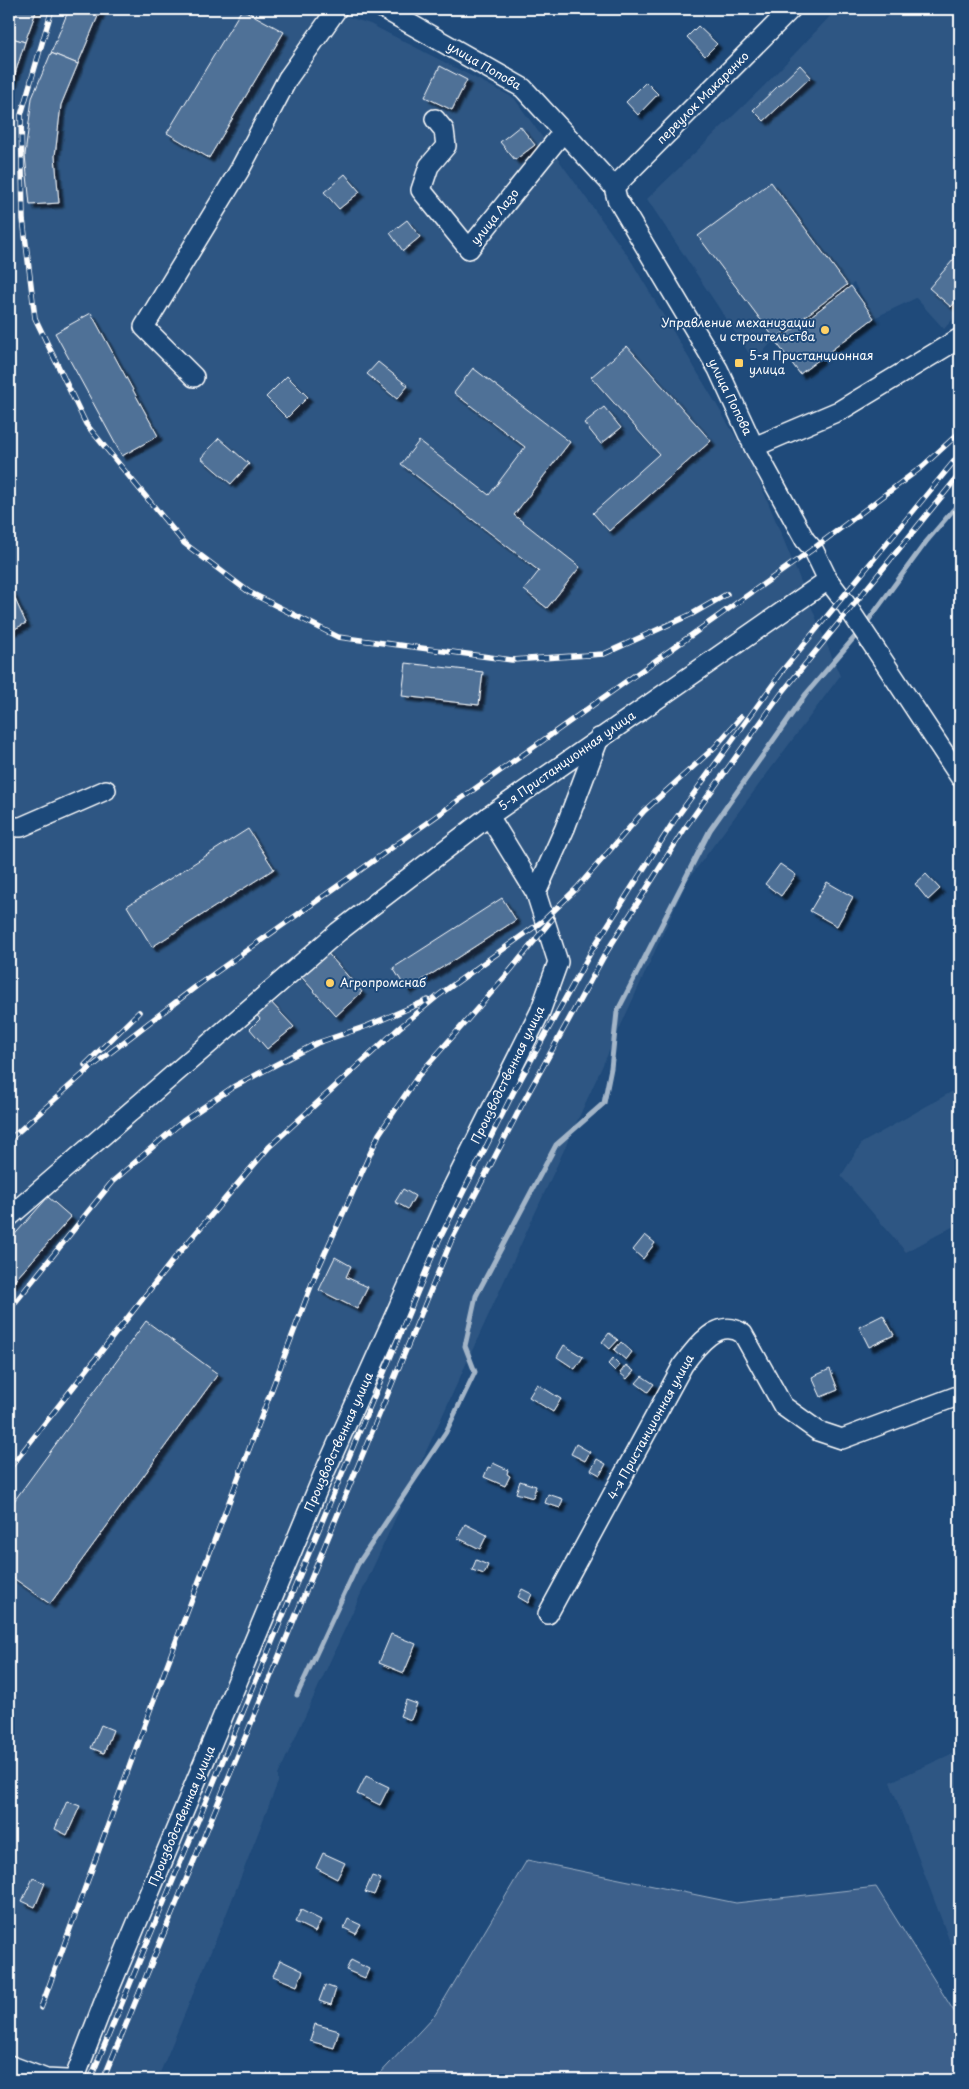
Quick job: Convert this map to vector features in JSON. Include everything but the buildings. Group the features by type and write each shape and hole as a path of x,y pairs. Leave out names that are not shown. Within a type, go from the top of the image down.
{"street":[{"path":"194,377 144,327 239,171 288,78 337,9"},
{"name":"улица Попова","path":"384,9 523,88 614,187 617,199 718,369 754,447 828,580 960,777"},
{"name":"переулок Макаренко","path":"614,187 791,9"},
{"name":"улица Лазо","path":"435,119 444,130 446,146 429,166 421,190 470,249 563,132"},
{"path":"754,447 840,410 960,338"},
{"name":"5-я Пристанционная улица","path":"9,1217 313,952 489,816 828,580"},
{"path":"536,893 565,828 599,738"},
{"path":"9,827 21,827 106,790"},
{"name":"Производственная улица","path":"74,2080 110,1988 323,1476 446,1201 540,1012 558,962 536,893 489,816"},
{"name":"4-я Пристанционная улица","path":"548,1614 683,1365 701,1342 711,1335 728,1328 736,1329 743,1334 783,1406 818,1431 842,1439 960,1395"},
{"path":"9,2065 46,2079 66,2080"}],"shaded area":[{"path":"9,9 324,9 370,24 514,98 630,259 753,466 840,676 687,881 278,1775 278,1782 224,1920 157,2080 9,2080"},
{"path":"837,9 960,9 960,311 944,329 916,298 874,318 854,283 775,339 754,361 647,199 764,86"},
{"path":"960,1087 960,1237 954,1226 906,1252 841,1176 862,1143"},
{"path":"960,1750 960,1969 890,1782"},
{"path":"527,1860 736,1903 876,1887 960,2021 960,2080 374,2080 435,2015"}],"waterway":[{"path":"865,625 926,542 960,502"},
{"path":"297,1695 358,1564 446,1432 475,1372 465,1346 476,1296 556,1145 604,1103 611,1068 617,1012 710,830 806,694 859,632"}],"railway":[{"path":"52,9 21,115 23,219 35,318 86,424 184,543 249,592 338,637 512,660 604,654 692,614 727,594"},
{"path":"9,1140 90,1068 198,985 813,549 923,466 960,432"},
{"path":"778,676 960,454"},
{"path":"103,2080 452,1239 525,1099 604,956 685,828 781,694 960,474"},
{"path":"90,2080 439,1240 513,1093 592,950 674,821 782,672"},
{"path":"9,1469 173,1260 269,1147 399,1028 439,995 544,920 577,888 644,811 715,747 741,717"},
{"path":"41,2008 153,1702 316,1273 379,1134 418,1076 505,977 553,918"},
{"path":"9,1310 112,1182 183,1121 233,1087 317,1043 367,1026 428,1000"},
{"path":"85,1065 139,1012"}],"place":[{"name":"Управление механизации и строительства","path":"825,330"},
{"name":"5-я Пристанционная улица","path":"739,363"},
{"name":"Агропромснаб","path":"330,983"}]}
